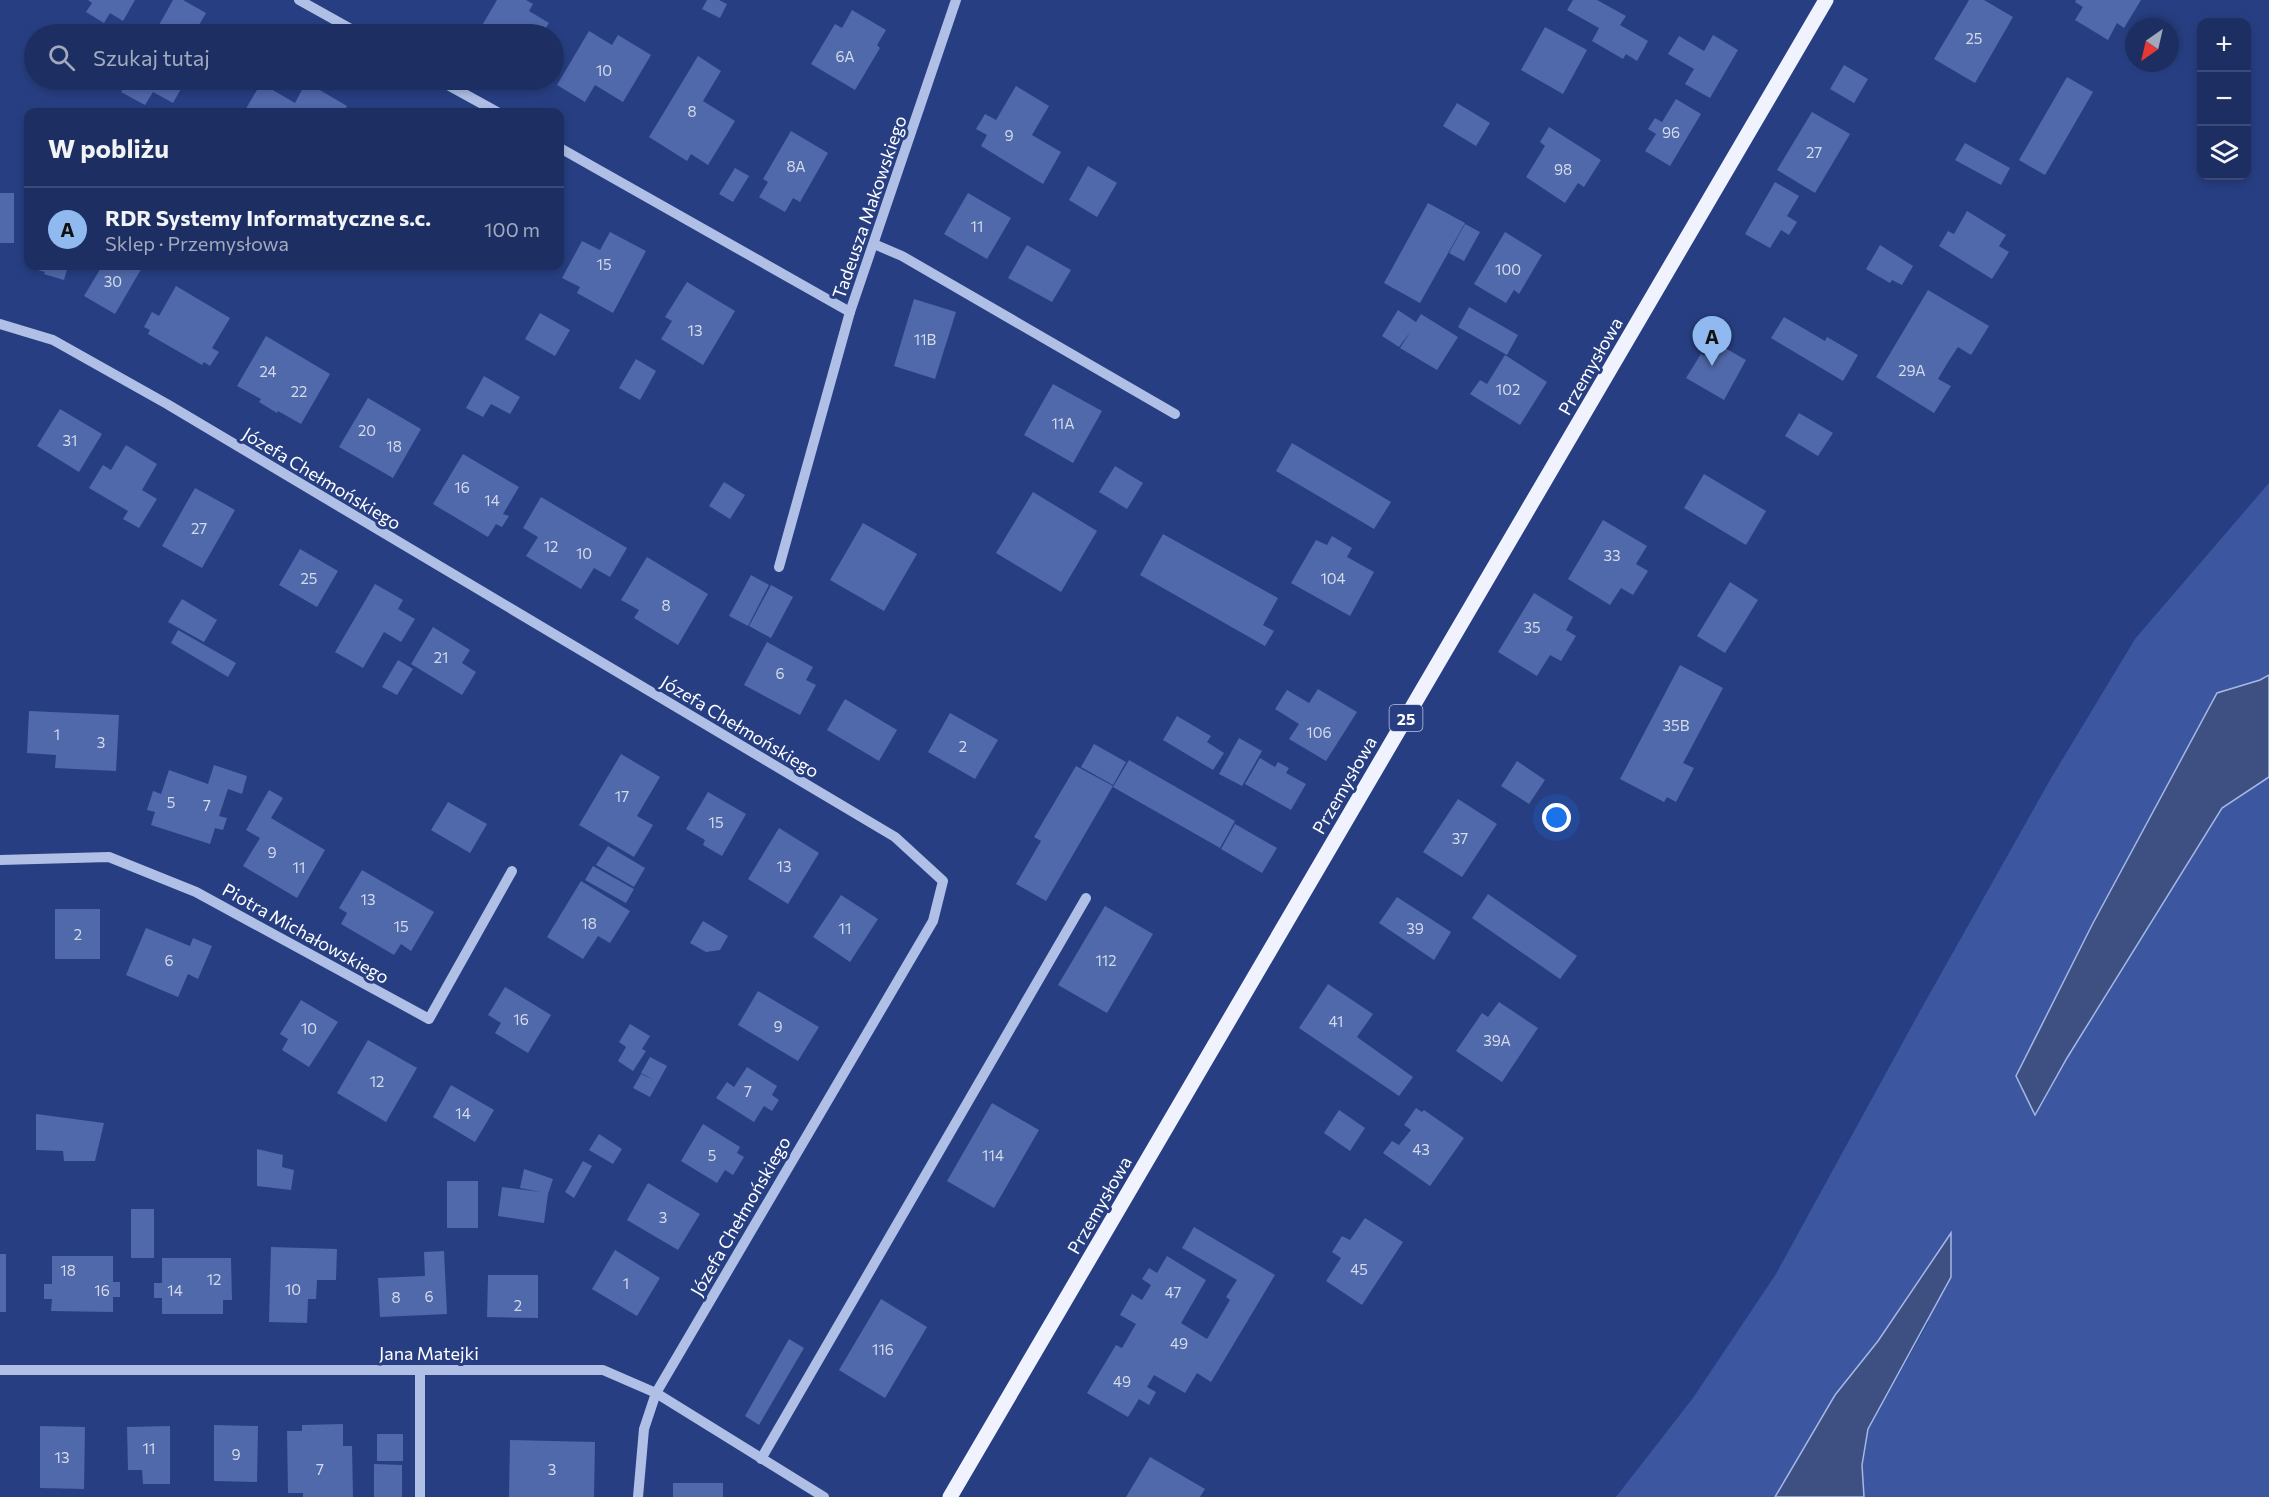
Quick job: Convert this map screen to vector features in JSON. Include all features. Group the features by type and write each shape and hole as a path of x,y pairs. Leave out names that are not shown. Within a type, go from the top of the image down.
{"main road":[{"name":"Przemysłowa","path":"950,1497 1826,0"}],"street":[{"path":"299,0 342,24"},
{"name":"Tadeusza Makowskiego","path":"564,150 850,312 956,0"},
{"path":"457,90 490,108"},
{"path":"874,244 902,256 1175,414"},
{"path":"779,567 850,312"},
{"name":"Józefa Chełmońskiego","path":"0,324 53,340 197,423 896,837 942,881 933,921 656,1393"},
{"name":"Piotra Michałowskiego","path":"0,860 109,857 196,892 429,1019 512,871"},
{"path":"761,1458 1086,898"},
{"name":"Jana Matejki","path":"0,1370 603,1370 656,1393 824,1497"},
{"path":"420,1370 420,1497"},
{"path":"638,1497 644,1429 656,1393"}],"shaded area":[{"path":"2269,483 2269,675 2260,680 2016,1076 2035,1115 2067,1058 2222,808 2269,777 2269,1497 1864,1497 1862,1465 1868,1429 1929,1321 1878,1341 1835,1395 1775,1497 1616,1497 1693,1398 1776,1274 2050,780 2135,639"},
{"path":"2269,675 2269,777 2222,808 2067,1058 2035,1115 2016,1076 2092,925 2217,693"},
{"path":"1951,1233 1951,1277 1868,1429 1862,1465 1864,1497 1775,1497 1835,1395 1878,1341"}],"building":[{"path":"88,0 135,0 123,21 110,13 104,23 86,12 92,3"},
{"path":"173,0 183,0 206,13 200,24 160,24"},
{"path":"497,0 526,0 533,4 529,11 549,23 548,24 483,24"},
{"path":"707,0 719,0 727,4 720,18 702,9"},
{"path":"1573,0 1597,0 1626,16 1620,25 1648,41 1637,61 1626,54 1623,59 1592,41 1599,28 1567,10"},
{"path":"1969,0 1984,0 2013,17 1975,83 1934,59"},
{"path":"2076,0 2141,0 2130,18 2125,18 2124,28 2117,23 2108,40 2075,20 2083,7 2075,2"},
{"path":"852,10 886,30 877,45 880,48 855,90 811,64 835,24 842,28"},
{"path":"1545,27 1587,50 1563,94 1521,70"},
{"path":"589,31 612,45 618,35 651,55 623,102 595,85 585,102 564,89 564,73"},
{"path":"1713,35 1738,50 1710,98 1685,84 1694,69 1668,54 1679,36 1704,51"},
{"path":"698,56 721,71 703,101 735,121 708,165 691,154 687,161 649,137"},
{"path":"1844,65 1868,79 1854,103 1830,89"},
{"path":"2067,77 2093,92 2045,175 2019,160"},
{"path":"1016,86 1049,106 1032,135 1061,152 1043,184 981,146 987,135 976,129 985,114 996,120"},
{"path":"122,90 180,90 173,103 153,92 145,105 121,92"},
{"path":"257,90 273,90 295,103 302,90 320,90 347,106 346,108 246,108"},
{"path":"1676,99 1701,114 1670,166 1645,151 1656,134 1648,129 1655,118 1662,122"},
{"path":"1457,103 1490,123 1476,146 1443,126"},
{"path":"1812,112 1850,134 1815,193 1777,170"},
{"path":"1549,127 1601,160 1584,187 1578,183 1565,203 1526,177 1545,146 1540,142"},
{"path":"791,131 828,153 800,202 793,198 785,212 759,197 768,182 763,179"},
{"path":"1965,143 2010,168 2001,185 1955,160"},
{"path":"1088,166 1117,183 1097,217 1069,200"},
{"path":"735,168 749,176 733,202 719,194"},
{"path":"1775,182 1799,196 1787,216 1797,222 1789,235 1781,230 1770,248 1745,234"},
{"path":"0,193 14,193 14,243 0,243"},
{"path":"968,193 1011,218 987,259 944,234"},
{"path":"1428,203 1465,223 1420,303 1384,283"},
{"path":"1967,211 2006,235 1999,246 2009,252 1992,279 1939,246 1948,231 1954,234"},
{"path":"1465,224 1480,232 1464,261 1449,253"},
{"path":"610,232 646,251 613,313 577,293 580,287 562,278 582,241 600,250"},
{"path":"1505,232 1542,255 1519,294 1514,290 1506,303 1474,284"},
{"path":"1027,245 1071,270 1052,302 1008,278"},
{"path":"1880,245 1913,266 1902,285 1892,280 1890,283 1866,269"},
{"path":"38,270 67,270 64,280 44,274 45,272"},
{"path":"100,270 141,270 115,314 84,296"},
{"path":"687,282 735,311 703,365 661,339 672,321 665,317"},
{"path":"176,286 230,318 212,348 219,352 210,366 204,362 202,365 148,334 150,330 144,327 152,312 159,316"},
{"path":"1928,290 1989,326 1971,355 1958,347 1948,362 1938,379 1951,386 1934,413 1876,377"},
{"path":"914,299 956,312 935,379 894,366"},
{"path":"1469,307 1518,335 1507,355 1458,327"},
{"path":"1398,310 1416,322 1421,314 1458,337 1437,370 1400,348 1411,331 1399,347 1382,336"},
{"path":"540,313 570,330 555,356 525,339"},
{"path":"1784,317 1825,341 1827,337 1858,355 1843,381 1771,338"},
{"path":"266,336 330,374 301,424 278,411 277,413 259,402 261,399 237,386"},
{"path":"1713,341 1746,360 1724,400 1686,378 1701,354 1704,356"},
{"path":"1505,355 1547,382 1520,425 1470,394 1480,380 1487,384"},
{"path":"636,359 656,371 640,400 619,388"},
{"path":"484,376 520,397 510,414 491,404 483,417 466,408"},
{"path":"1053,384 1102,411 1073,463 1024,435"},
{"path":"368,398 421,429 393,478 339,447"},
{"path":"60,409 102,434 79,472 37,446"},
{"path":"1799,413 1833,433 1818,456 1785,436"},
{"path":"1292,443 1391,502 1374,529 1276,471"},
{"path":"126,445 157,464 142,490 157,499 139,528 123,519 128,511 89,488 103,465 111,470"},
{"path":"463,454 519,487 503,514 509,516 502,527 496,524 488,537 433,504"},
{"path":"1115,466 1143,483 1127,509 1099,492"},
{"path":"1704,474 1766,511 1746,545 1684,508"},
{"path":"724,482 745,495 730,519 709,506"},
{"path":"195,488 235,510 202,568 162,546"},
{"path":"1033,492 1097,531 1061,592 996,553"},
{"path":"541,497 627,548 610,577 594,568 581,589 526,556 538,537 523,528"},
{"path":"1603,520 1647,546 1636,564 1648,571 1633,595 1621,588 1610,605 1568,579"},
{"path":"863,523 917,554 884,611 830,580"},
{"path":"1163,534 1278,598 1263,625 1274,631 1265,646 1140,575"},
{"path":"1332,536 1352,548 1347,557 1374,572 1350,616 1291,583 1316,540 1327,545"},
{"path":"300,549 338,571 317,607 279,585"},
{"path":"647,557 708,594 678,645 634,618 639,610 621,600"},
{"path":"751,575 769,585 748,626 729,616"},
{"path":"1730,582 1758,600 1725,653 1697,636"},
{"path":"375,584 403,600 398,609 415,619 401,642 384,632 363,668 335,652"},
{"path":"771,585 793,597 771,638 749,626"},
{"path":"1534,593 1573,617 1566,630 1576,636 1561,661 1550,655 1537,676 1498,652"},
{"path":"182,599 217,620 204,642 168,622"},
{"path":"433,627 470,650 462,663 476,672 462,695 411,664"},
{"path":"178,630 236,663 228,677 171,643"},
{"path":"767,642 813,667 806,680 816,685 800,715 744,685"},
{"path":"398,660 413,669 397,695 382,687"},
{"path":"1680,665 1723,688 1683,763 1694,768 1676,802 1667,797 1664,802 1620,779"},
{"path":"1318,689 1357,712 1326,761 1289,739 1299,724 1275,709 1287,690 1309,703"},
{"path":"845,699 897,730 879,761 827,730"},
{"path":"29,711 119,715 116,771 55,768 56,755 27,753"},
{"path":"950,713 998,740 975,779 928,752"},
{"path":"1177,716 1211,736 1207,742 1224,753 1213,770 1163,740"},
{"path":"1239,738 1262,751 1242,786 1219,774"},
{"path":"1094,744 1126,762 1113,785 1081,767"},
{"path":"621,754 660,777 637,816 653,825 634,857 579,825"},
{"path":"1260,758 1275,767 1278,762 1289,768 1286,773 1306,784 1291,810 1245,784"},
{"path":"1129,760 1235,821 1220,848 1113,787"},
{"path":"1517,761 1545,780 1529,804 1501,786"},
{"path":"214,765 247,776 242,794 228,789 219,816 227,818 223,830 215,828 210,844 151,825 155,812 147,810 153,791 161,794 169,770 208,784"},
{"path":"1076,766 1113,786 1046,901 1016,884 1041,841 1034,837"},
{"path":"269,790 283,798 271,818 325,850 297,898 243,866 260,838 246,830"},
{"path":"708,792 746,814 722,856 703,845 705,840 686,829"},
{"path":"1458,799 1497,824 1462,877 1423,852"},
{"path":"448,802 487,824 470,853 431,830"},
{"path":"1235,824 1277,848 1262,873 1221,849"},
{"path":"779,828 819,853 788,904 748,879"},
{"path":"608,846 645,868 634,887 596,865"},
{"path":"593,866 634,889 626,903 585,880"},
{"path":"362,870 434,912 411,951 401,944 394,955 341,924 347,913 339,908"},
{"path":"581,881 630,911 610,943 598,936 583,959 547,937"},
{"path":"1488,894 1577,956 1560,979 1472,918"},
{"path":"841,895 878,919 850,962 813,937"},
{"path":"1397,897 1451,932 1434,960 1379,923"},
{"path":"1105,906 1153,934 1107,1013 1058,985"},
{"path":"55,909 100,909 100,959 55,959"},
{"path":"703,921 728,936 720,950 706,952 690,943"},
{"path":"146,928 190,946 193,938 212,946 198,979 188,974 178,997 126,975"},
{"path":"1328,984 1373,1014 1357,1037 1413,1077 1399,1096 1299,1028"},
{"path":"505,987 551,1015 528,1053 495,1033 501,1023 488,1015"},
{"path":"758,991 819,1027 798,1061 738,1025"},
{"path":"301,1000 338,1022 309,1067 282,1050 288,1039 280,1034"},
{"path":"1499,1002 1538,1028 1502,1082 1456,1051 1482,1013 1488,1017"},
{"path":"630,1024 650,1036 642,1049 646,1051 633,1071 618,1061 626,1047 619,1042"},
{"path":"368,1040 417,1068 386,1122 337,1093"},
{"path":"650,1057 667,1066 650,1097 633,1088 641,1074 654,1080 641,1073"},
{"path":"747,1067 777,1086 772,1095 779,1100 772,1111 764,1106 754,1122 716,1098 727,1082 734,1087"},
{"path":"451,1085 494,1110 475,1142 433,1117"},
{"path":"992,1103 1039,1130 994,1208 947,1181"},
{"path":"1416,1108 1422,1112 1424,1110 1464,1138 1430,1186 1383,1153 1392,1141 1399,1145 1411,1130 1404,1125"},
{"path":"1339,1110 1365,1128 1350,1151 1324,1133"},
{"path":"36,1114 104,1123 95,1161 64,1161 63,1151 36,1150"},
{"path":"703,1124 740,1147 737,1153 744,1157 733,1175 725,1170 717,1183 681,1161"},
{"path":"599,1134 622,1149 613,1164 589,1150"},
{"path":"257,1149 283,1155 282,1167 294,1170 291,1190 257,1186"},
{"path":"583,1161 592,1166 574,1198 565,1192"},
{"path":"524,1169 553,1179 548,1194 544,1223 498,1216 502,1187 540,1192 520,1188"},
{"path":"447,1181 478,1181 478,1228 447,1228"},
{"path":"648,1183 700,1214 678,1250 627,1220"},
{"path":"131,1209 154,1209 154,1258 131,1258"},
{"path":"1365,1218 1403,1242 1362,1305 1326,1281 1341,1258 1332,1252 1342,1236 1350,1240"},
{"path":"1194,1227 1275,1275 1211,1382 1197,1373 1185,1393 1154,1375 1147,1387 1156,1392 1149,1405 1139,1399 1128,1417 1087,1393 1116,1345 1122,1348 1136,1324 1120,1315 1132,1294 1142,1300 1151,1285 1142,1279 1149,1268 1157,1273 1167,1256 1206,1280 1181,1323 1207,1339 1230,1300 1226,1297 1237,1280 1182,1248"},
{"path":"271,1247 337,1249 336,1280 317,1280 316,1299 308,1299 307,1323 269,1322"},
{"path":"615,1250 660,1278 637,1316 592,1289"},
{"path":"444,1251 447,1314 380,1317 378,1278 425,1276 424,1252"},
{"path":"0,1254 6,1254 6,1312 0,1312"},
{"path":"52,1256 113,1256 113,1282 120,1282 120,1297 113,1297 113,1312 51,1311 52,1299 44,1299 44,1284 52,1284"},
{"path":"162,1258 231,1258 232,1300 223,1300 223,1314 162,1314 162,1298 154,1298 154,1283 162,1283"},
{"path":"488,1275 538,1275 538,1318 487,1317"},
{"path":"881,1299 927,1327 885,1398 839,1370"},
{"path":"789,1339 804,1348 759,1425 745,1416"},
{"path":"343,1424 343,1446 352,1446 353,1497 303,1497 303,1493 288,1493 287,1431 302,1431 302,1425"},
{"path":"214,1425 258,1426 257,1482 214,1481"},
{"path":"40,1426 85,1427 84,1489 40,1488"},
{"path":"170,1426 170,1484 143,1484 142,1470 128,1470 127,1427"},
{"path":"377,1434 403,1434 403,1461 377,1461"},
{"path":"510,1440 595,1442 594,1497 509,1497"},
{"path":"1150,1457 1205,1489 1200,1497 1126,1497"},
{"path":"374,1464 402,1465 402,1497 374,1497"},
{"path":"673,1483 723,1483 723,1497 673,1497"}],"place":[{"name":"RDR Systemy Informatyczne s.c.","path":"1712,366"}]}
